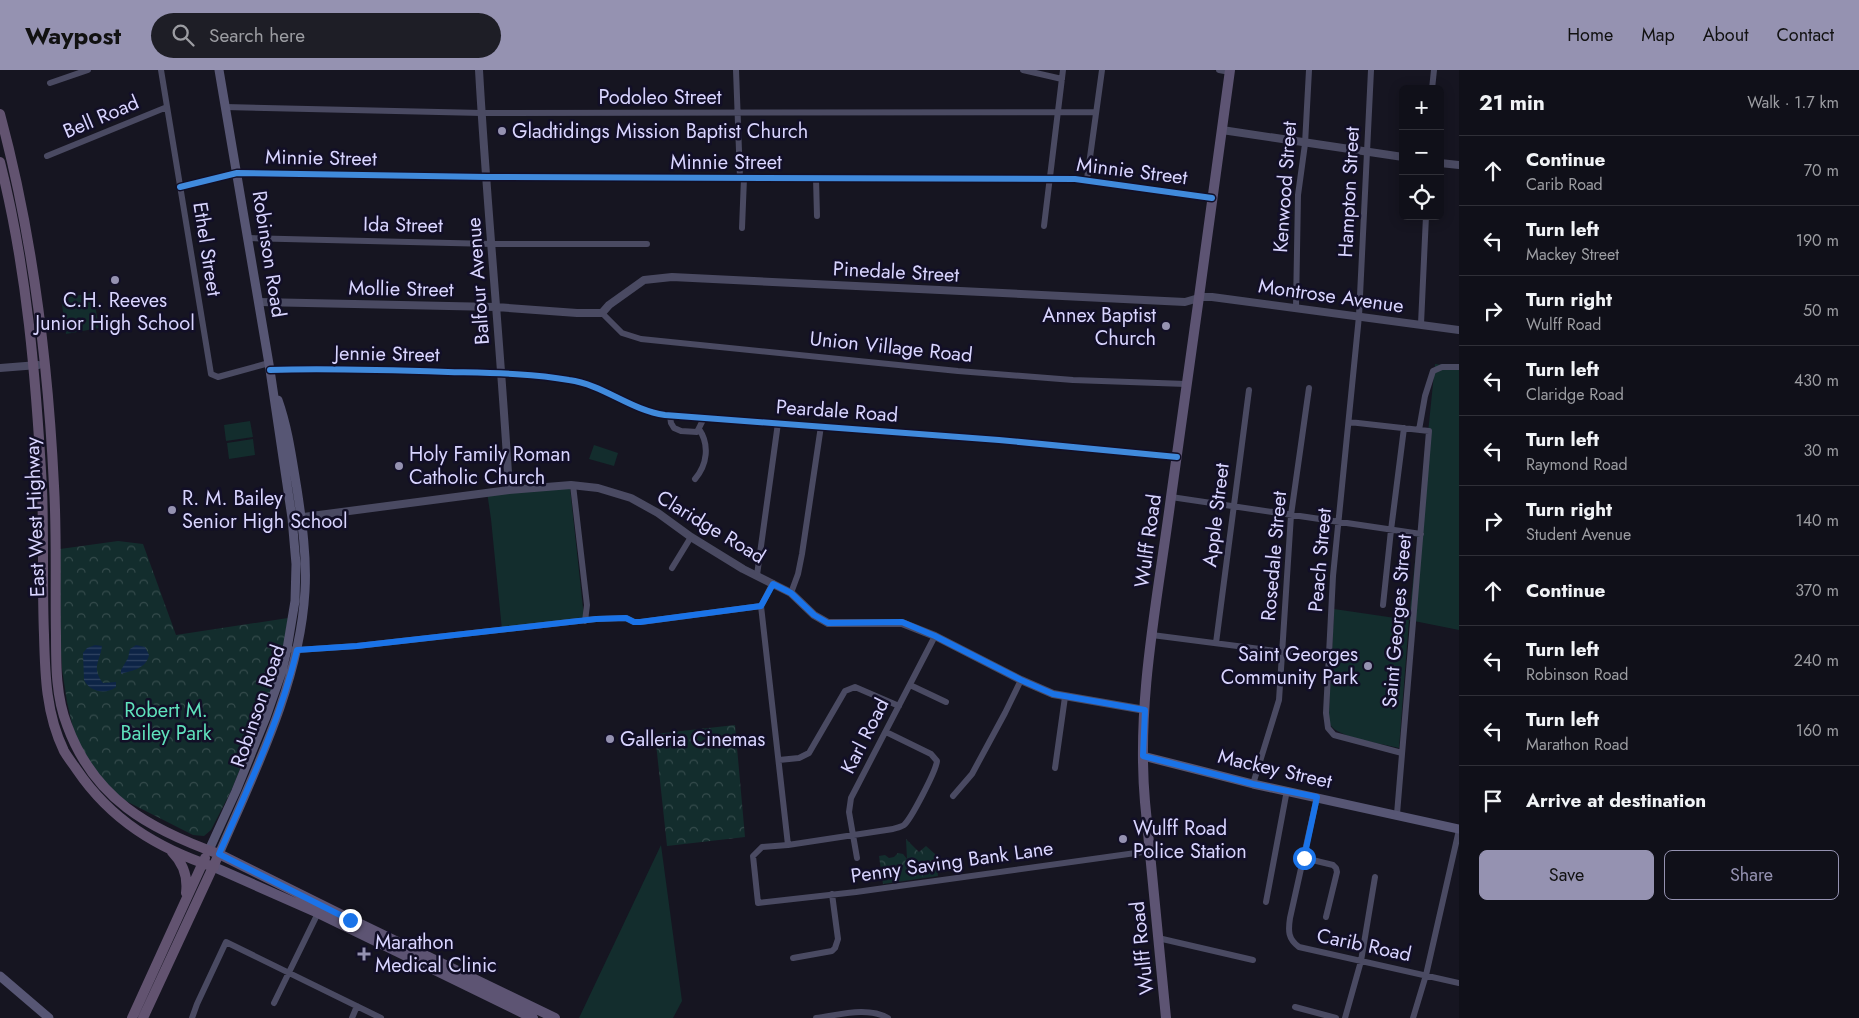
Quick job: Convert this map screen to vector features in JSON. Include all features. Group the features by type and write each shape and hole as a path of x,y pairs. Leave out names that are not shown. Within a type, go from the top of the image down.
{"highway":[{"name":"East West Highway","path":"0,114 25,222 40,314 54,487 56,673 58,692 66,725 90,770 119,803 151,826 185,842 214,852"},
{"name":"East West Highway","path":"0,162 29,320 42,489 45,681 54,725 65,752 88,786 114,814 133,828 170,849 214,867"},
{"path":"170,849 181,864 187,882 182,909"},
{"name":"Robinson Road","path":"132,1018 203,863 214,852"},
{"name":"Robinson Road","path":"143,1018 214,867 214,852"}],"main road":[{"name":"Robinson Road","path":"214,852 274,722 292,672 297,650 306,579 287,430 272,386 218,70"},
{"name":"Wulff Road","path":"1166,1018 1142,770 1145,710 1152,635 1230,71"},
{"name":"Robinson Road","path":"214,852 236,791 266,718 282,671 296,584 297,518"},
{"name":"Mackey Street","path":"1143,756 1253,784 1459,829"},
{"path":"214,852 350,920 555,1018"},
{"path":"214,867 318,913 533,1018"},
{"path":"0,976 49,1018"}],"street":[{"path":"50,83 88,70"},
{"name":"Ethel Street","path":"161,70 212,374 218,377 270,367"},
{"name":"Balfour Avenue","path":"479,70 509,490"},
{"path":"736,70 742,178 742,228"},
{"path":"1023,70 1062,79"},
{"path":"1044,226 1064,70"},
{"path":"1087,179 1102,70"},
{"path":"1219,70 1230,71"},
{"name":"Kenwood Street","path":"1296,307 1298,195 1305,144 1309,70"},
{"name":"Hampton Street","path":"1359,316 1371,70"},
{"path":"1432,85 1434,70"},
{"name":"Bell Road","path":"48,156 168,107"},
{"name":"Podoleo Street","path":"225,107 482,113 1096,112"},
{"path":"1222,130 1305,144 1399,156"},
{"path":"1444,164 1459,166"},
{"name":"Minnie Street","path":"180,187 237,173 487,177 1087,179 1212,198"},
{"path":"816,178 817,216"},
{"path":"1421,324 1426,220"},
{"name":"Ida Street","path":"248,238 492,244 647,244"},
{"name":"Pinedale Street","path":"602,313 609,305 644,280 672,277 1185,302 1199,298"},
{"name":"Montrose Avenue","path":"1199,298 1212,296 1459,330"},
{"name":"Mollie Street","path":"259,302 496,307 602,313"},
{"name":"Union Village Road","path":"602,313 622,333 641,339 987,373 1073,380 1186,384"},
{"name":"Peach Street","path":"1359,316 1333,576 1327,724 1331,731 1339,737 1402,753"},
{"path":"0,368 45,364"},
{"name":"Jennie Street","path":"270,367 502,373"},
{"path":"1349,422 1419,430 1425,396 1433,371 1442,367 1459,367"},
{"name":"Peardale Road","path":"502,373 585,382 647,412 670,416 999,440 1177,457"},
{"name":"Rosedale Street","path":"1253,784 1279,700 1291,515 1309,388"},
{"name":"Apple Street","path":"1216,643 1249,390"},
{"path":"670,416 671,423 676,430 694,433 699,429 704,418"},
{"path":"757,575 778,423"},
{"path":"791,593 798,574 802,554 820,426"},
{"path":"1383,605 1390,530 1404,428"},
{"path":"695,479 706,456 706,445 699,429"},
{"name":"Saint Georges Street","path":"1397,814 1429,431 1419,430"},
{"path":"573,485 587,606 586,621"},
{"name":"Claridge Road","path":"297,518 509,490 573,485 598,488 631,498 658,513 691,537 743,569 791,593 814,615 828,623 902,622 935,636 1021,680 1053,694 1145,710"},
{"path":"1171,497 1421,534"},
{"path":"672,568 691,537"},
{"path":"773,584 761,606 788,845 853,836 893,829 903,825 913,812 936,765 935,757 886,732"},
{"path":"587,606 596,619"},
{"path":"287,649 357,646 596,619 626,618 634,622 640,622 761,606"},
{"path":"1152,635 1329,658"},
{"name":"Karl Road","path":"857,858 850,812 852,798 935,636"},
{"path":"952,796 972,774 1021,680"},
{"path":"910,685 946,702"},
{"path":"779,760 805,756 813,750 845,690 849,688 859,688 899,706"},
{"path":"1055,768 1065,696"},
{"path":"1266,902 1287,790"},
{"name":"Carib Road","path":"1317,797 1290,918 1289,937 1299,947 1459,983"},
{"path":"1413,1018 1426,975 1459,829"},
{"name":"Penny Saving Bank Lane","path":"788,845 762,847 753,856 758,903 1150,851"},
{"path":"1304,858 1332,865 1336,868 1326,917"},
{"path":"1345,1018 1361,961 1375,877"},
{"path":"793,958 832,951 835,948 838,939 832,894"},
{"path":"274,1003 318,913"},
{"path":"1158,938 1253,960"},
{"path":"192,1018 226,942 381,1018"},
{"path":"352,1018 357,1006"},
{"path":"1295,1007 1336,1018"},
{"path":"816,1018 864,1012 888,1018"}],"green space":[{"path":"93,293 99,328 66,334 61,298"},
{"path":"1435,364 1459,367 1459,630 1409,620"},
{"path":"250,421 253,437 226,441 224,425"},
{"path":"253,439 255,455 229,459 227,443"},
{"path":"594,445 618,453 614,466 589,459"},
{"path":"570,488 584,617 502,630 487,492"},
{"name":"Robert M. Bailey Park","path":"118,541 143,544 176,635 288,618 281,663 262,715 231,791 211,830 204,836 193,835 122,799 94,770 76,741 62,669 59,622 60,549"},
{"name":"Saint Georges Community Park","path":"1334,609 1409,620 1399,748 1361,740 1334,729 1330,724 1329,713"},
{"path":"735,725 745,837 667,846 655,734"},
{"path":"906,839 919,852 926,846 935,854 938,876 883,884 879,856 885,855 889,858 894,857 898,853 903,854 907,859"},
{"path":"661,845 682,1001 673,1018 579,1018"}],"water":[{"path":"95,645 102,646 97,664 99,678 103,683 116,682 116,687 108,691 94,690 84,680 83,653 87,648"},
{"path":"136,645 145,647 149,655 147,660 142,666 121,674 130,649"}],"cycle path":[{"path":"180,187 237,173 487,177 1075,179 1212,198"},
{"path":"270,370 382,370 539,376 582,383 640,408 665,415 999,440 1177,457"}],"place":[{"name":"Gladtidings Mission Baptist Church","path":"502,131"},
{"name":"C.H. Reeves Junior High School","path":"115,280"},
{"name":"Annex Baptist Church","path":"1166,326"},
{"name":"Holy Family Roman Catholic Church","path":"399,466"},
{"name":"R. M. Bailey Senior High School","path":"172,510"},
{"name":"Saint Georges Community Park","path":"1368,666"},
{"name":"Galleria Cinemas","path":"610,739"},
{"name":"Wulff Road Police Station","path":"1123,839"},
{"name":"Marathon Medical Clinic","path":"364,954"}],"route":[{"path":"350,920 219,854 274,722 292,672 297,650 357,646 596,619 626,618 634,622 640,622 761,606 773,584 791,593 814,615 828,623 902,622 935,636 1037,688 1053,694 1145,710 1143,756 1253,784 1317,797 1304,858"}]}
